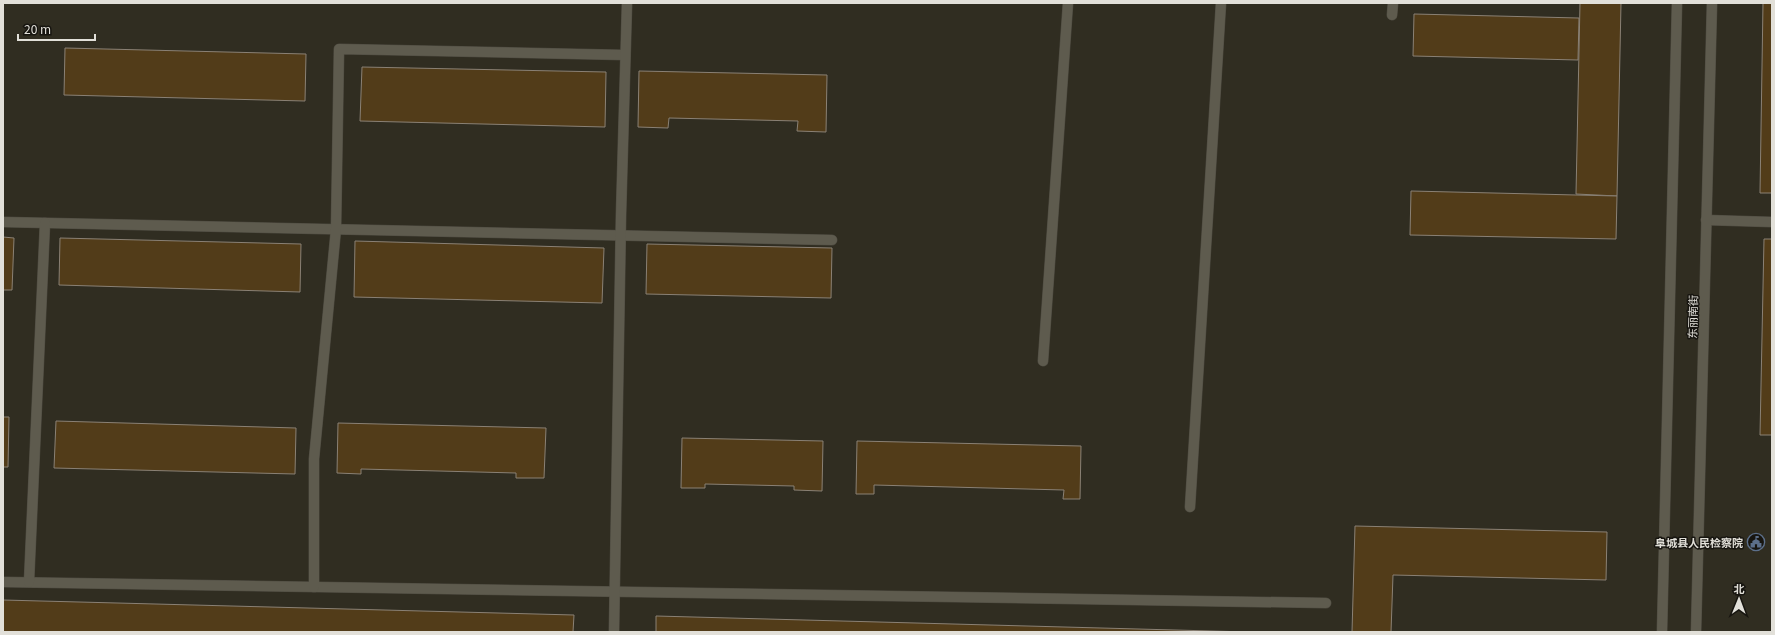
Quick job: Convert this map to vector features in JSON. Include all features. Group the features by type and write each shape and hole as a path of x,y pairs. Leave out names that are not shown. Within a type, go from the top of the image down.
{"street":[{"path":"614,632 627,3"},
{"path":"1042,361 1068,3"},
{"path":"1190,507 1221,3"},
{"path":"1392,15 1393,3"},
{"name":"东丽南街","path":"1662,632 1677,3"},
{"name":"东丽南街","path":"1696,632 1712,3"},
{"path":"314,587 314,459 336,229 339,49 625,55"},
{"path":"1706,220 1772,222"},
{"path":"3,222 832,240"},
{"path":"29,582 45,223"},
{"path":"3,582 1326,603"}],"building":[{"path":"1580,3 1621,3 1617,196 1576,194"},
{"path":"1763,3 1772,3 1772,193 1760,193"},
{"path":"1414,14 1579,18 1578,60 1413,56"},
{"path":"65,48 306,54 305,101 64,95"},
{"path":"362,67 606,72 605,127 360,121"},
{"path":"639,71 827,75 826,132 797,131 798,121 669,118 668,128 638,127"},
{"path":"1411,191 1617,196 1616,239 1410,235"},
{"path":"3,237 14,238 12,290 3,290"},
{"path":"60,238 301,244 300,292 59,285"},
{"path":"1764,239 1772,239 1772,435 1760,435"},
{"path":"355,241 604,248 602,303 354,297"},
{"path":"647,244 832,248 831,298 646,294"},
{"path":"3,417 9,417 8,467 3,467"},
{"path":"56,421 296,428 295,474 54,468"},
{"path":"338,423 546,428 544,478 516,478 516,473 361,469 361,474 337,473"},
{"path":"682,438 823,441 822,491 794,490 794,486 705,484 705,488 681,488"},
{"path":"857,441 1081,446 1080,499 1063,499 1064,490 874,485 874,494 856,494"},
{"path":"1355,526 1607,532 1606,580 1393,575 1391,632 1352,632"},
{"path":"3,600 574,615 573,632 3,632"},
{"path":"656,616 1249,632 656,632"}],"place":[{"name":"阜城县人民检察院","path":"1756,542"}]}
